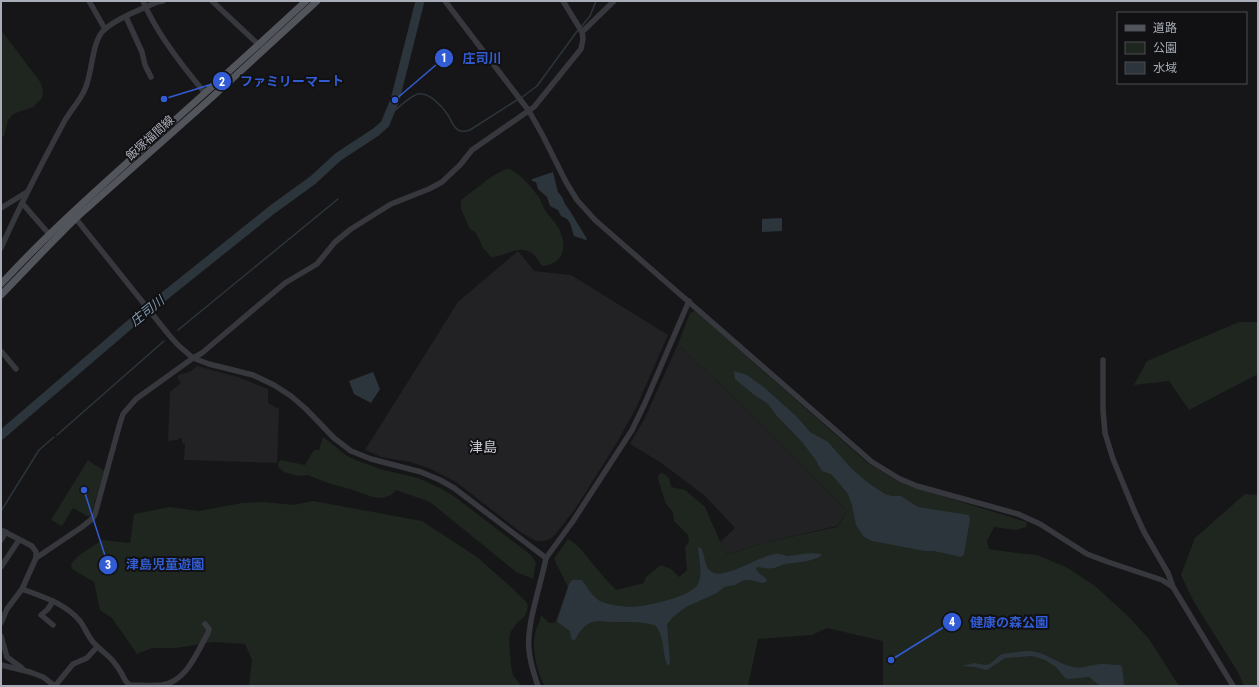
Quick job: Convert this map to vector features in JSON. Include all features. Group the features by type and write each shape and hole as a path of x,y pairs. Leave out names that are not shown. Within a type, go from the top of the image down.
{"main road":[{"name":"飯塚福間線","path":"1,295 74,216 306,1"},
{"name":"飯塚福間線","path":"1,284 49,234 74,216 203,105 317,1"}],"street":[{"path":"89,1 105,29"},
{"path":"143,1 182,66 205,94"},
{"path":"1,248 27,191 70,112 85,90 91,71 97,41 105,29 159,1"},
{"path":"212,1 259,45"},
{"path":"445,1 529,111 557,166 577,200 596,220 872,462 900,479 917,486 1018,514 1040,524 1087,554 1162,580 1173,587"},
{"path":"1,622 7,609 22,589 36,558 82,527 95,514 120,423 128,407 136,399 202,353 285,283 317,264 335,242 351,229 391,204 429,189 442,182 460,165 472,150 529,111 572,62 581,49 583,39 582,32 563,1"},
{"path":"582,32 614,1"},
{"path":"126,17 142,52 145,65 151,77"},
{"path":"1,208 27,191"},
{"path":"22,203 49,234"},
{"path":"74,216 152,314 178,345 193,358 209,364 253,375 274,385 291,396 334,438 352,451 372,459 408,468 440,480 454,488 546,561"},
{"path":"538,686 532,669 528,648 530,627 546,561 632,430 689,301"},
{"path":"1,351 16,369"},
{"path":"1103,360 1103,410 1105,433 1113,460 1144,532 1168,573 1173,587 1234,686"},
{"path":"1,540 3,531 34,548 36,558"},
{"path":"1,567 19,540"},
{"path":"22,589 63,605 74,614 97,647 116,665 130,685 162,685 178,678 184,672 208,633 209,629 205,624"},
{"path":"53,601 48,609 41,615 53,625"},
{"path":"1,636 7,657 27,671"},
{"path":"1,665 27,671 43,677 55,686 73,664 87,658 97,647"}],"shaded area":[{"path":"518,251 534,271 571,275 668,335 635,410 616,444 575,509 555,535 550,539 543,541 536,541 522,533 456,482 431,469 411,462 381,457 365,450 458,302"},
{"path":"678,344 762,424 847,511 837,526 767,542 725,555 720,542 735,528 704,495 660,462 630,444 645,418"},
{"path":"197,366 238,377 268,389 268,403 279,409 277,463 184,460 185,444 182,443 182,439 178,438 178,440 168,441 170,392 181,383 177,377 180,374 190,372"}],"green space":[{"path":"1,30 41,83 43,92 42,98 33,107 13,114 8,120 4,136 1,138"},
{"path":"506,169 519,175 528,184 538,196 546,211 558,227 563,240 563,247 560,258 556,262 542,266 532,253 522,250 491,257 483,248 476,233 470,229 461,209 461,200 491,177"},
{"path":"695,311 869,464 898,481 916,488 1027,522 1026,527 1016,530 994,527 987,541 989,549 1037,555 1066,567 1095,586 1128,616 1149,639 1179,686 883,686 883,641 827,628 812,635 758,639 748,686 545,686 535,659 534,644 536,630 541,615 549,623 555,623 568,587 554,559 568,539 580,549 616,590 644,583 646,577 661,565 671,569 679,577 687,570 685,547 689,542 688,535 674,521 673,512 666,504 658,479 659,474 663,473 669,478 671,487 685,490 705,507 726,555 767,542 837,527 847,511 762,424 678,344 690,313"},
{"path":"1239,322 1258,322 1258,374 1189,410 1169,381 1134,385 1147,361"},
{"path":"323,437 347,456 358,461 380,469 418,478 455,497 531,555 536,563 533,579 516,572 430,502 396,490 391,495 383,498 373,497 307,475 298,476 284,472 279,468 278,464 280,460 305,465 314,450 319,450"},
{"path":"88,460 104,471 92,512 89,517 73,508 62,526 51,520"},
{"path":"1245,494 1258,495 1258,686 1244,686 1238,672 1194,602 1181,575 1195,538"},
{"path":"313,501 422,521 477,557 512,588 528,606 526,614 516,624 510,633 509,641 513,675 521,686 249,686 252,660 245,644 213,642 176,648 152,648 137,654 112,618 100,610 94,582 72,569 71,564 78,556 102,540 130,543 134,514 170,507 199,511 242,503 263,502 294,505"}],"water":[{"path":"553,172 558,192 587,239 586,240 574,236 570,223 567,219 561,216 558,210 550,206 547,197 538,189 536,182 532,181 532,179"},
{"path":"782,218 782,231 762,232 762,219"},
{"path":"734,371 747,375 766,389 797,417 810,432 828,442 851,468 867,482 885,494 891,496 901,496 918,507 969,515 970,520 964,554 961,557 934,551 925,551 872,541 864,537 856,525 848,494 831,474 822,471 802,442 777,416 768,404 735,379"},
{"path":"373,372 380,389 371,403 354,394 349,381"},
{"path":"700,547 709,570 718,574 734,570 769,555 779,554 788,556 817,553 821,554 821,556 808,561 784,564 774,568 757,567 757,571 767,580 766,582 762,583 744,580 735,585 724,587 717,593 686,607 673,617 667,624 670,663 668,666 661,635 655,625 638,622 595,621 584,627 575,640 573,640 571,638 570,631 557,621 569,584 572,580 582,580 593,595 602,602 611,605 637,607 681,596 698,584 700,566 698,548"},
{"path":"1033,651 1045,655 1076,668 1100,664 1120,665 1122,667 1124,684 1123,686 1100,686 1089,677 1065,678 1056,667 1045,660 1032,656 1005,658 987,670 962,666 974,663 985,665 990,664 1002,654"}],"waterway":[{"name":"庄司川","path":"1,435 142,314 273,209 313,180 338,157 376,132 385,124 395,100 420,1"},
{"path":"581,27 590,16 596,1"},
{"path":"521,98 537,86 578,30"},
{"path":"388,117 414,95 422,94 431,97 439,104 448,115 456,129 466,131 470,130 517,100"},
{"path":"178,330 338,199"},
{"path":"57,435 164,341"},
{"path":"1,511 39,450 54,437"}],"place":[{"name":"ファミリーマート","path":"164,99"},
{"name":"庄司川","path":"395,100"},
{"name":"津島児童遊園","path":"84,490"},
{"name":"健康の森公園","path":"891,660"}],"district":[{"name":"津島","path":"483,447"}]}
